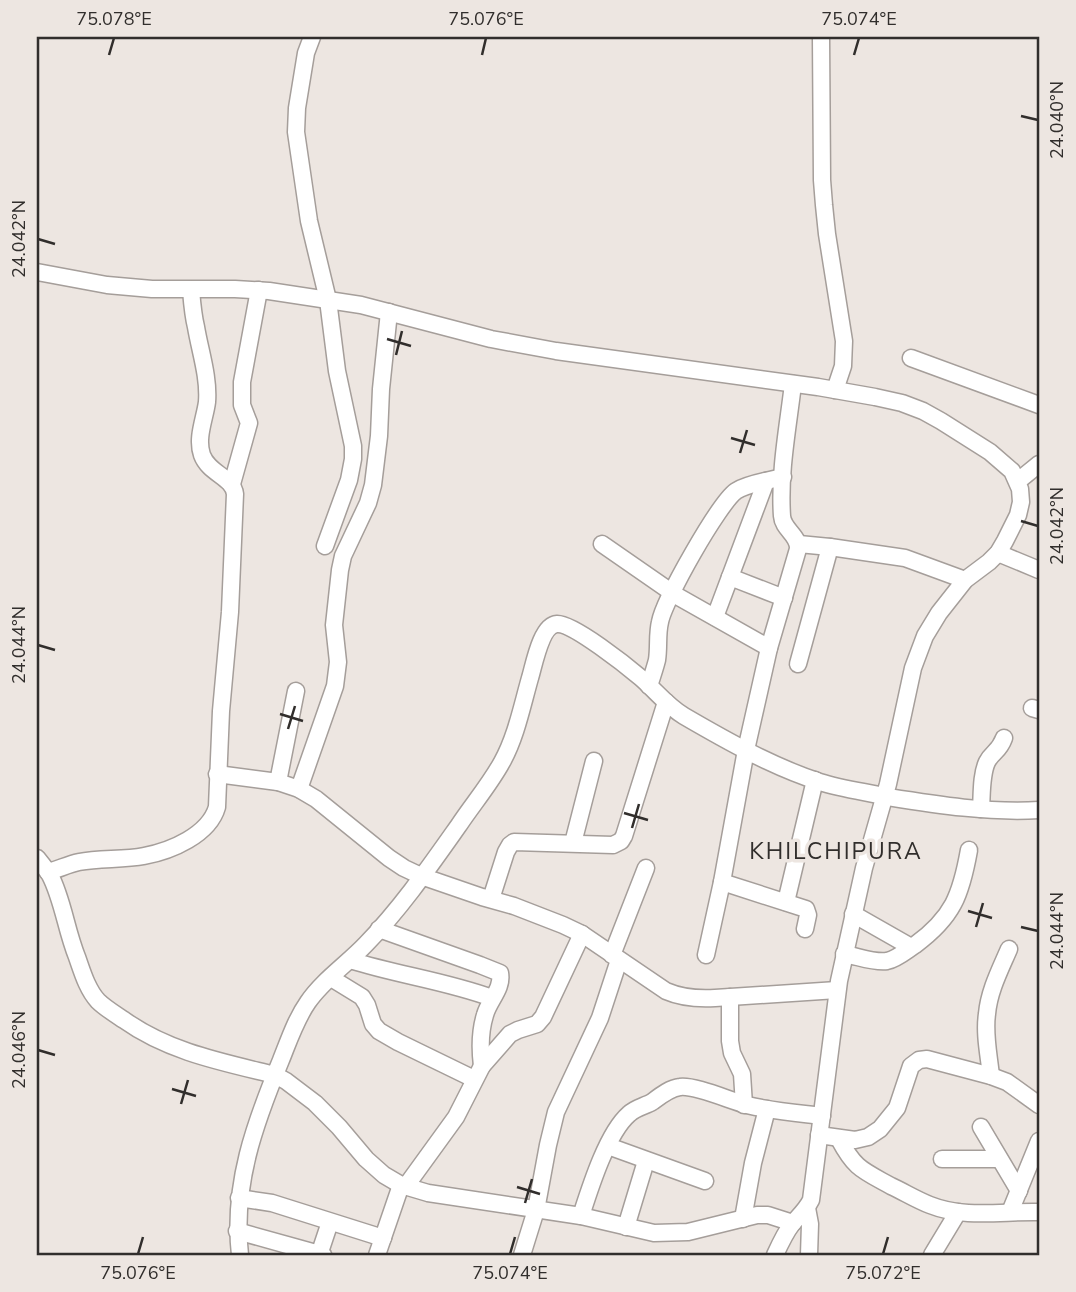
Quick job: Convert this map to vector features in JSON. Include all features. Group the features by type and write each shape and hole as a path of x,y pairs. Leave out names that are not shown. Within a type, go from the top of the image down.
{"street":[{"path":"312,37 306,53 296,132 309,221 328,300 338,379 353,446 349,480 325,546"},
{"path":"821,37 822,180 827,234 844,341 843,366 835,390"},
{"path":"37,272 107,285 152,289 259,290 328,300 360,305 491,340 835,390 902,403 967,435 1006,465 1018,481 1020,489 1018,515 998,553 965,580 939,613 918,652 844,954 837,990 811,1200 785,1234 775,1255"},
{"path":"191,290 207,399 200,448 212,471 232,484"},
{"path":"48,872 82,862 146,856 161,851 190,838 214,815 218,794 221,711 230,612 235,494 232,484 249,424 242,405 242,382 259,290"},
{"path":"299,789 335,686 338,662 334,625 340,570 348,545 368,503 374,478 388,312"},
{"path":"911,358 1039,405"},
{"path":"793,384 783,477 783,522 799,544 905,558 965,580"},
{"path":"1018,481 1039,464"},
{"path":"649,686 657,657 659,624 671,592 712,523 736,491 783,477"},
{"path":"715,617 766,481"},
{"path":"602,544 671,592 769,649"},
{"path":"706,955 746,750 769,649 799,544"},
{"path":"798,664 830,547"},
{"path":"998,553 1039,570"},
{"path":"730,577 784,598"},
{"path":"240,1255 237,1231 243,1171 275,1075 298,1018 317,991 379,929 421,876 502,762 517,726 538,650 549,627 556,624 566,626 579,633 624,665 681,714 746,750 815,780 884,796 951,807 1039,810"},
{"path":"278,782 296,691"},
{"path":"491,899 510,845 514,842 613,845 621,841 666,702"},
{"path":"981,809 987,762 1001,747 1004,738"},
{"path":"573,843 594,761"},
{"path":"218,774 278,782 299,789 316,799 389,858 421,876 537,914 582,934 676,995 702,999 837,990"},
{"path":"786,902 815,780"},
{"path":"844,954 882,961 894,958 934,930 948,914 960,889 969,850"},
{"path":"37,858 55,887 91,991 108,1010 157,1041 177,1049 286,1080 315,1103 366,1159 384,1175 403,1186 428,1194 581,1216 654,1233 688,1232 757,1215 768,1215 793,1223"},
{"path":"522,1255 536,1210 556,1112 600,1018 616,958 646,869"},
{"path":"722,882 806,909 805,929"},
{"path":"853,914 911,947"},
{"path":"379,929 500,973 502,977 497,992 485,1016 478,1073"},
{"path":"377,1255 403,1186 456,1117 478,1073 510,1034 537,1024 543,1017 582,934"},
{"path":"991,1076 986,1014 991,993 1009,949"},
{"path":"350,960 492,998"},
{"path":"331,978 362,997 373,1024 387,1037 478,1073"},
{"path":"730,997 730,1048 741,1074 744,1104"},
{"path":"819,1135 855,1140 868,1137 880,1129 897,1108 911,1066 919,1060 927,1059 1007,1082 1039,1105"},
{"path":"581,1216 608,1146 626,1116 676,1087 690,1087 767,1109 822,1116"},
{"path":"743,1219 753,1163 767,1109"},
{"path":"981,1127 1019,1191"},
{"path":"839,1139 852,1162 863,1171 931,1206 978,1214 1039,1212"},
{"path":"1010,1212 1039,1141"},
{"path":"608,1146 705,1181"},
{"path":"942,1159 999,1159"},
{"path":"626,1227 646,1161"},
{"path":"239,1198 272,1203 383,1238"},
{"path":"807,1208 810,1224 808,1255"},
{"path":"932,1255 958,1212"},
{"path":"237,1231 284,1250 320,1255 330,1222"}],"district":[{"name":"KHILCHIPURA","path":"836,851"}]}
